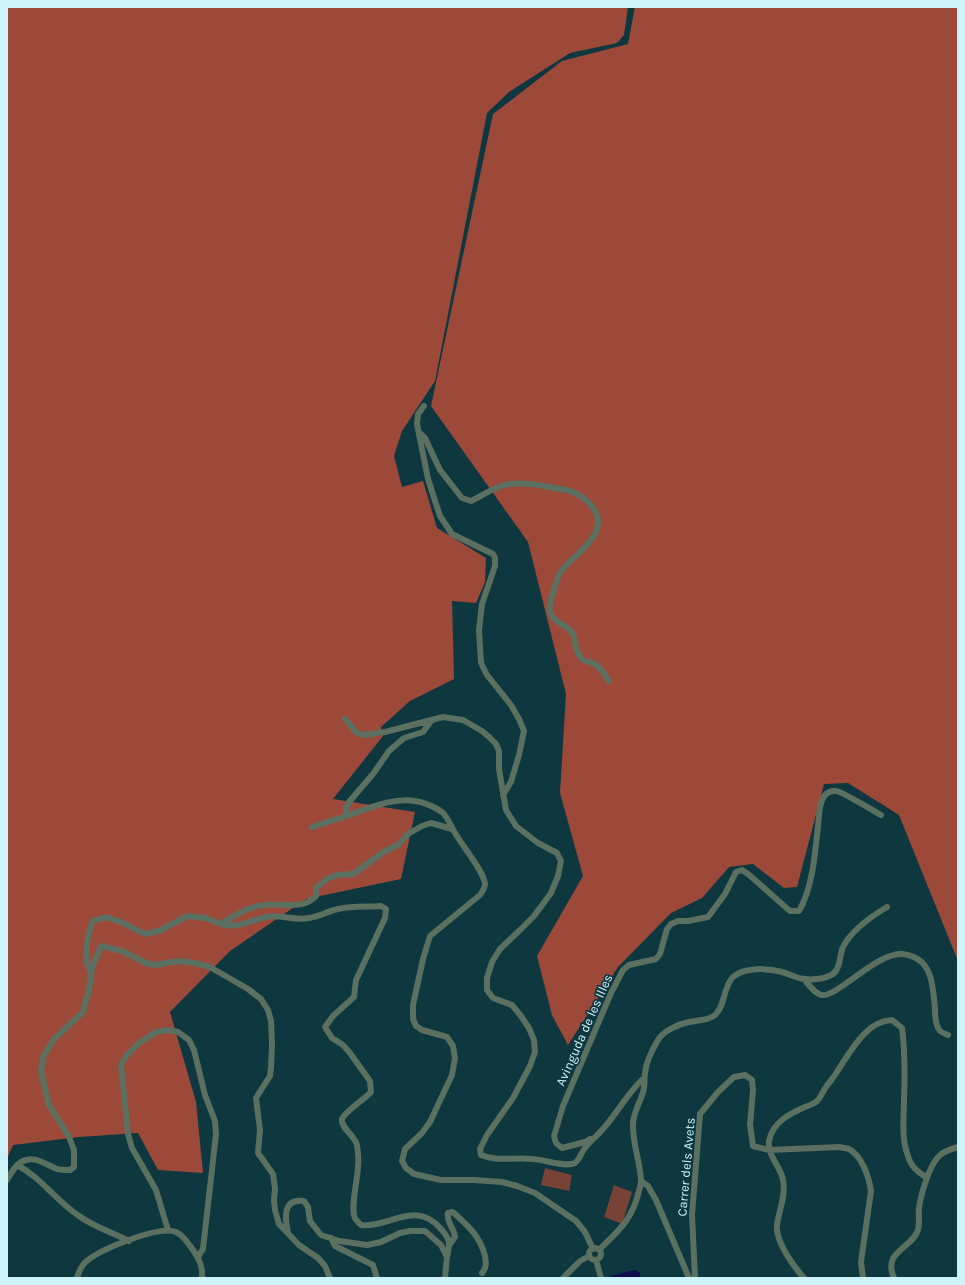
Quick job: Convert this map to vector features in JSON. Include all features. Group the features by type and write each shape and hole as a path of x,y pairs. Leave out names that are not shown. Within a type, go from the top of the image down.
{"street":[{"path":"424,406 418,414 417,424 428,479 440,516 452,534 493,554 495,558 495,566 482,604 479,630 481,663 487,675 511,706 524,731 511,782 503,795"},
{"path":"419,432 425,438 440,470 462,498 471,501 501,486 525,484 564,489 586,498 593,506 597,518 597,528 592,539 561,571 556,581 551,599 550,612 555,620 566,626 573,633 577,653 583,661 601,668 609,681"},
{"path":"345,719 356,732 363,735 385,732 443,717 458,719 489,737 496,744 499,751 499,769 506,810 516,826 538,843 557,853 561,861 558,876 551,893 534,916 500,949 492,962 487,990 493,998 512,1005 521,1016 529,1028 534,1040 535,1052 530,1066 513,1098 487,1135 480,1149 481,1155 490,1159 532,1158 559,1164 575,1163 585,1148 597,1136 637,1084 644,1078"},
{"path":"346,816 346,809 349,802 373,774 389,751 404,738 422,732 430,721"},
{"name":"Avinguda de les Illes","path":"597,1136 585,1142 562,1148 556,1143 554,1136 563,1106 587,1048 611,993 623,970 629,965 656,958 660,954 667,929 672,924 678,921 688,921 708,917 725,894 736,872 742,870 790,911 799,911 810,884 822,797 828,792 837,790 881,815"},
{"path":"312,827 389,803 406,800 416,801 442,813 448,819 452,829 481,874 485,884 480,895 430,936 423,959 413,1005 412,1018 416,1026 422,1030 447,1037 453,1046 455,1058 452,1075 430,1122 422,1133 405,1149 402,1161 406,1168 418,1175 441,1180 502,1182 535,1193 576,1221 601,1255 596,1260"},
{"path":"221,924 241,912 259,906 278,904 296,905 311,902 316,896 316,888 327,879 337,875 353,874 385,851 398,845 408,834 422,826 431,823 452,829"},
{"path":"91,972 87,964 86,954 90,928 93,921 106,917 121,922 145,934 159,931 187,916 206,918 227,926 240,924 267,916 282,916 300,919 310,918 341,908 381,906 386,909 385,918 356,980 354,997 333,1016 325,1027 332,1038 343,1045 350,1053 370,1081 371,1092 346,1113 342,1119 342,1124 356,1142 358,1151 358,1166 353,1210 354,1217 361,1225 369,1226 404,1216 423,1216 435,1222 447,1236 450,1244"},
{"path":"564,1278 580,1261 589,1256 590,1251 596,1249 617,1233 629,1218 641,1181 633,1123 644,1089 644,1078 650,1055 659,1038 679,1025 703,1020 715,1015 720,1007 732,978 740,973 752,970 771,970 781,971 804,979 829,977 840,963 843,948 847,942 866,920 887,907"},
{"path":"7,1180 17,1165 22,1161 31,1159 58,1170 70,1170 74,1167 74,1150 69,1137 49,1105 41,1072 43,1057 54,1039 83,1012 89,990 91,972 95,958 101,946 122,951 146,963 155,965 178,961 210,967 248,989 261,1000 268,1010 271,1021 272,1060 270,1076 256,1098 260,1130 258,1153 274,1174 275,1210 279,1224 299,1245 318,1258 325,1266 330,1278"},
{"path":"804,979 823,996 830,994 856,975 889,956 901,954 916,958 924,964 931,975 936,1020 940,1031 948,1035"},
{"path":"804,1278 785,1251 778,1235 776,1226 783,1198 784,1185 782,1174 769,1150 769,1142 775,1126 785,1117 817,1102 824,1089 858,1040 875,1024 884,1020 892,1020 902,1028 904,1094 903,1141 908,1158 916,1171 927,1178"},
{"path":"168,1230 156,1190 132,1148 128,1134 121,1065 127,1055 139,1043 156,1032 168,1030 178,1032 189,1040 194,1050 205,1095 214,1121 216,1134 203,1249 198,1257"},
{"name":"Carrer dels Avets","path":"695,1278 692,1215 700,1114 718,1092 734,1077 745,1075 752,1080 753,1090 750,1125 753,1146 769,1150"},
{"path":"769,1150 840,1147 849,1149 857,1157 865,1168 870,1181 871,1190 861,1262 863,1278"},
{"path":"894,1278 892,1272 893,1258 915,1235 918,1229 919,1209 922,1195 927,1178 935,1161 939,1155 958,1147"},
{"path":"17,1165 32,1173 65,1206 80,1218 129,1241"},
{"path":"641,1181 648,1186 656,1200 689,1278"},
{"path":"289,1235 286,1215 287,1209 291,1203 296,1200 304,1201 308,1207 310,1221 321,1235 339,1241 367,1245 380,1242 400,1233 425,1231 440,1245 447,1257"},
{"path":"445,1278 450,1244 455,1237 447,1218 448,1213 452,1212 471,1229 481,1242 486,1264 486,1268 482,1273"},
{"path":"77,1278 82,1265 108,1248 147,1234 168,1230 177,1232 198,1257 203,1268 202,1278"},
{"path":"331,1238 335,1246 373,1265 377,1278"},
{"path":"589,1256 592,1260 596,1260"},
{"path":"596,1260 601,1278"}],"shaded area":[{"path":"7,7 628,7 624,35 617,43 570,53 509,92 487,113 435,381 402,431 394,456 402,487 423,481 437,528 486,558 485,582 476,603 452,601 454,679 410,701 381,727 383,736 333,799 415,812 401,879 306,899 230,951 170,1012 196,1102 203,1173 158,1170 138,1133 79,1137 13,1145 7,1159"},
{"path":"635,7 958,7 958,961 899,815 848,783 824,784 797,887 784,888 753,864 729,867 702,898 671,913 618,967 568,1045 552,1015 537,956 583,876 560,793 566,694 528,542 431,406 493,114 562,61 628,44"},
{"path":"545,1168 572,1175 569,1191 541,1185"},
{"path":"614,1185 632,1192 622,1224 604,1217"},
{"path":"635,1270 640,1273 640,1278 612,1278 611,1276"}]}
